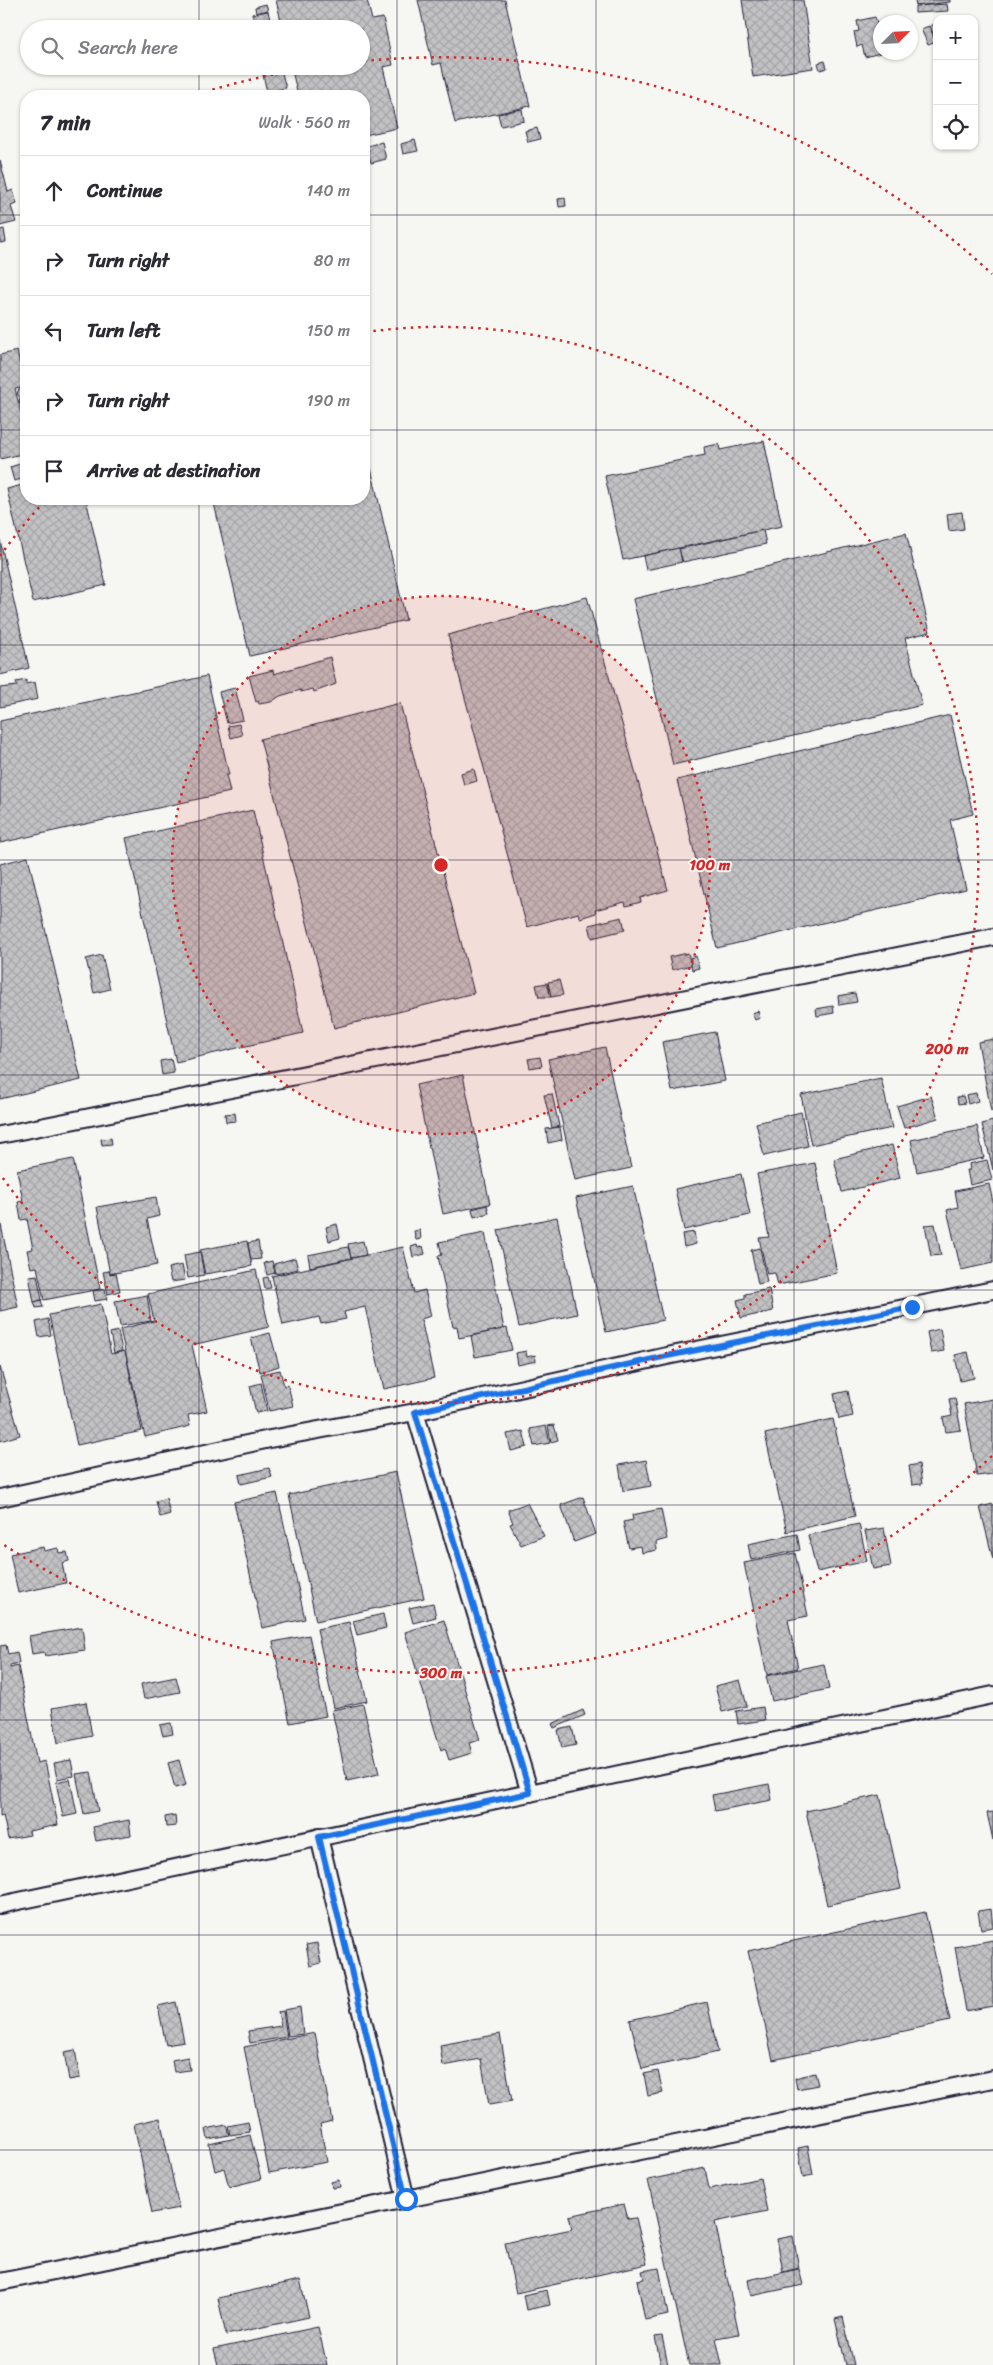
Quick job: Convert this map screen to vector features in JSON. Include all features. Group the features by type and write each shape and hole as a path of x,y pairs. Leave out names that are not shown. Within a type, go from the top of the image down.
{"street":[{"path":"0,1134 993,936"},
{"path":"0,1498 260,1441 415,1412 667,1356 993,1290"},
{"path":"415,1412 530,1793"},
{"path":"0,1905 993,1695"},
{"path":"319,1837 406,2199"},
{"path":"0,2282 993,2079"}],"building":[{"path":"276,0 367,0 372,20 383,18 393,65 383,67 397,128 370,134 370,90 297,90 293,75 370,75 370,20 281,20"},
{"path":"418,0 505,0 530,106 455,123 441,63 433,65"},
{"path":"742,0 803,0 813,68 753,77"},
{"path":"915,0 950,0 950,2 916,6"},
{"path":"266,4 268,10 256,13 255,7"},
{"path":"947,4 948,11 915,13 915,6"},
{"path":"268,11 270,20 253,20 252,14"},
{"path":"873,17 873,55 865,57 862,45 857,47 854,32 859,31 857,21"},
{"path":"929,26 933,35 933,43 928,45 921,29"},
{"path":"825,61 827,68 820,70 818,63"},
{"path":"263,75 282,75 286,88 267,90"},
{"path":"522,109 524,121 501,126 498,114"},
{"path":"537,128 540,139 528,142 525,131"},
{"path":"415,140 418,151 403,154 401,144"},
{"path":"382,142 386,159 371,163 370,145"},
{"path":"0,160 8,192 13,190 17,204 11,206 16,222 0,226"},
{"path":"565,198 566,206 559,207 558,199"},
{"path":"4,229 6,242 0,243 0,230"},
{"path":"17,351 20,364 20,388 15,389 20,408 20,454 0,459 0,355"},
{"path":"764,441 782,526 623,560 605,476 705,455 704,447 719,444 720,450"},
{"path":"20,464 20,480 14,481 10,467"},
{"path":"370,464 406,620 250,656 214,505 370,505"},
{"path":"20,486 20,505 87,505 106,585 33,602 7,489"},
{"path":"962,512 964,529 949,531 947,514"},
{"path":"763,530 766,544 683,562 679,549"},
{"path":"906,533 930,632 905,638 922,705 673,765 633,599"},
{"path":"0,540 29,668 0,675"},
{"path":"679,548 682,562 646,570 643,556"},
{"path":"587,597 668,890 640,898 641,902 626,906 625,902 595,910 596,913 580,918 578,913 527,927 448,635"},
{"path":"330,657 336,684 314,692 313,689 301,692 301,690 280,696 271,702 259,704 258,701 256,702 249,676 273,670 274,674"},
{"path":"207,676 229,775 226,775 230,792 0,843 0,721"},
{"path":"26,680 26,684 35,682 38,699 0,707 0,688 17,686 16,682"},
{"path":"235,688 243,720 227,723 219,692"},
{"path":"400,703 474,993 334,1028 260,739"},
{"path":"950,715 973,814 950,820 966,889 717,948 677,780"},
{"path":"239,724 242,735 231,738 228,726"},
{"path":"474,769 477,781 464,785 461,773"},
{"path":"253,810 303,1033 176,1062 126,838"},
{"path":"28,857 81,1080 0,1099 0,864"},
{"path":"622,917 625,930 592,938 589,925"},
{"path":"688,953 691,965 672,970 669,957"},
{"path":"102,955 110,989 94,993 86,959"},
{"path":"696,956 699,968 692,970 690,958"},
{"path":"559,980 563,995 551,997 548,982"},
{"path":"547,983 551,997 539,997 536,985"},
{"path":"855,993 857,1002 839,1005 838,996"},
{"path":"833,1006 834,1013 817,1016 816,1009"},
{"path":"758,1011 760,1018 755,1020 752,1013"},
{"path":"715,1032 725,1081 672,1091 662,1042"},
{"path":"993,1039 993,1111 991,1111 978,1042"},
{"path":"605,1047 631,1168 575,1180 548,1059"},
{"path":"540,1057 542,1066 530,1068 528,1059"},
{"path":"171,1059 174,1073 162,1075 160,1061"},
{"path":"463,1075 490,1204 443,1214 416,1085"},
{"path":"881,1078 892,1128 811,1145 801,1095"},
{"path":"976,1093 978,1101 968,1104 966,1095"},
{"path":"552,1094 559,1126 552,1128 544,1095"},
{"path":"931,1096 938,1118 904,1128 897,1106"},
{"path":"963,1096 965,1103 958,1104 957,1097"},
{"path":"801,1112 808,1146 764,1156 756,1123"},
{"path":"235,1113 236,1121 226,1122 225,1114"},
{"path":"993,1121 993,1170 982,1124"},
{"path":"977,1126 984,1158 917,1172 911,1140"},
{"path":"560,1127 562,1140 548,1143 546,1129"},
{"path":"111,1138 112,1144 102,1145 101,1139"},
{"path":"892,1145 900,1178 842,1192 834,1159"},
{"path":"73,1159 100,1289 44,1300 37,1267 31,1268 27,1250 33,1249 27,1219 21,1220 18,1202 23,1201 17,1170"},
{"path":"987,1160 992,1180 970,1185 967,1170 970,1170 969,1164"},
{"path":"815,1163 837,1273 778,1285 775,1273 767,1274 759,1238 769,1237 757,1174"},
{"path":"741,1174 750,1215 684,1230 675,1189"},
{"path":"989,1184 993,1202 993,1263 961,1270 947,1210 958,1207 955,1191"},
{"path":"633,1186 663,1320 606,1332 576,1198"},
{"path":"156,1197 159,1216 147,1219 157,1265 110,1274 97,1207"},
{"path":"487,1205 489,1213 474,1217 472,1209"},
{"path":"557,1217 577,1314 519,1327 498,1230"},
{"path":"0,1220 18,1307 0,1311"},
{"path":"337,1224 340,1238 329,1241 326,1227"},
{"path":"935,1224 941,1255 931,1256 925,1225"},
{"path":"420,1230 421,1239 416,1240 414,1231"},
{"path":"694,1232 696,1244 684,1247 682,1234"},
{"path":"485,1233 504,1329 459,1338 457,1326 453,1327 438,1256 442,1255 439,1242"},
{"path":"247,1241 252,1266 205,1274 200,1250"},
{"path":"258,1241 261,1259 251,1260 248,1243"},
{"path":"363,1241 366,1255 351,1258 348,1244"},
{"path":"417,1245 418,1248 423,1246 425,1254 413,1257 411,1247"},
{"path":"348,1247 351,1258 310,1267 308,1255"},
{"path":"403,1247 414,1293 425,1290 431,1316 421,1319 434,1378 384,1389 365,1307 344,1312 346,1319 321,1324 319,1317 283,1325 272,1276"},
{"path":"760,1248 767,1282 758,1284 751,1250"},
{"path":"200,1252 204,1275 188,1278 184,1255"},
{"path":"295,1258 298,1269 276,1274 274,1264"},
{"path":"272,1261 275,1273 267,1275 264,1263"},
{"path":"182,1265 185,1280 171,1282 168,1268"},
{"path":"256,1270 269,1327 192,1345 207,1411 188,1415 190,1426 145,1437 120,1329 154,1321 148,1294"},
{"path":"109,1271 110,1274 116,1273 120,1291 108,1294 103,1272"},
{"path":"37,1275 42,1300 34,1302 29,1276"},
{"path":"268,1277 271,1288 265,1289 263,1278"},
{"path":"105,1289 107,1299 95,1301 93,1291"},
{"path":"769,1289 773,1311 741,1318 737,1300 745,1298 745,1294"},
{"path":"147,1295 151,1321 120,1326 115,1301"},
{"path":"41,1300 43,1307 36,1308 34,1302"},
{"path":"101,1304 111,1354 125,1351 142,1431 77,1445 49,1315"},
{"path":"48,1319 51,1335 39,1337 36,1322"},
{"path":"507,1328 512,1350 475,1357 471,1336"},
{"path":"940,1329 944,1351 931,1353 927,1332"},
{"path":"118,1331 122,1351 114,1353 110,1333"},
{"path":"270,1333 279,1366 260,1372 251,1338"},
{"path":"526,1351 527,1357 535,1355 536,1361 518,1365 516,1353"},
{"path":"968,1352 974,1378 960,1381 955,1355"},
{"path":"0,1367 20,1435 0,1441"},
{"path":"280,1370 284,1386 288,1385 293,1406 269,1411 261,1374"},
{"path":"261,1383 267,1411 256,1413 250,1386"},
{"path":"848,1391 853,1416 839,1419 834,1394"},
{"path":"955,1398 961,1430 946,1432 943,1418 952,1416 949,1399"},
{"path":"993,1399 993,1474 977,1476 964,1404"},
{"path":"833,1419 855,1516 787,1532 765,1434"},
{"path":"554,1425 558,1440 551,1442 548,1426"},
{"path":"546,1426 550,1443 534,1446 530,1429"},
{"path":"523,1431 527,1447 511,1451 507,1434"},
{"path":"646,1460 651,1486 623,1491 619,1465"},
{"path":"919,1464 922,1484 912,1485 909,1466"},
{"path":"269,1468 272,1477 241,1484 239,1475"},
{"path":"396,1472 424,1598 316,1621 289,1495"},
{"path":"277,1493 305,1619 262,1628 234,1502"},
{"path":"583,1497 596,1534 574,1542 561,1505"},
{"path":"166,1498 170,1514 160,1517 156,1501"},
{"path":"527,1503 544,1536 521,1545 510,1524 513,1523 508,1510"},
{"path":"993,1504 993,1559 980,1507"},
{"path":"661,1509 667,1539 656,1542 657,1550 642,1553 641,1546 629,1548 623,1522 633,1520 632,1515"},
{"path":"859,1524 867,1561 817,1572 808,1535"},
{"path":"884,1528 891,1566 873,1569 865,1531"},
{"path":"797,1534 800,1550 751,1560 748,1544"},
{"path":"43,1547 44,1551 58,1548 59,1553 67,1552 69,1561 62,1563 66,1583 18,1593 10,1554"},
{"path":"795,1553 808,1616 788,1620 798,1668 767,1675 744,1563"},
{"path":"433,1603 436,1617 413,1623 409,1608"},
{"path":"383,1614 386,1628 357,1635 353,1621"},
{"path":"444,1620 480,1740 469,1743 472,1753 449,1760 445,1748 441,1750 405,1632"},
{"path":"349,1622 367,1701 334,1708 317,1629"},
{"path":"82,1627 85,1650 45,1656 44,1652 32,1654 29,1636"},
{"path":"309,1635 326,1716 290,1723 273,1642"},
{"path":"6,1645 8,1654 17,1652 19,1663 10,1665 10,1668 18,1666 37,1763 45,1761 58,1825 29,1831 30,1835 8,1839 3,1815 0,1816 0,1646"},
{"path":"824,1664 829,1689 772,1701 766,1676"},
{"path":"176,1677 180,1692 144,1699 141,1684"},
{"path":"740,1680 747,1706 722,1712 715,1686"},
{"path":"86,1702 92,1736 58,1743 52,1708"},
{"path":"363,1704 379,1774 347,1781 332,1710"},
{"path":"763,1707 765,1720 738,1724 736,1711"},
{"path":"583,1710 585,1715 554,1728 552,1724"},
{"path":"171,1723 173,1734 163,1736 160,1725"},
{"path":"572,1727 576,1745 562,1748 558,1730"},
{"path":"71,1760 74,1776 57,1779 54,1763"},
{"path":"179,1760 186,1785 175,1788 168,1763"},
{"path":"91,1772 98,1811 84,1814 76,1774"},
{"path":"70,1779 77,1814 63,1817 56,1782"},
{"path":"769,1784 772,1800 715,1811 712,1795"},
{"path":"880,1795 901,1889 827,1905 806,1811"},
{"path":"993,1812 993,1840 987,1813"},
{"path":"175,1815 176,1826 166,1827 165,1817"},
{"path":"129,1820 131,1835 96,1841 93,1827"},
{"path":"991,1909 993,1927 981,1929 978,1911"},
{"path":"925,1912 950,2021 773,2060 748,1951"},
{"path":"993,1940 993,2006 966,2011 955,1947"},
{"path":"317,1943 321,1963 310,1966 306,1945"},
{"path":"176,2002 184,2042 166,2045 158,2006"},
{"path":"707,2002 718,2052 642,2069 630,2020"},
{"path":"300,2007 303,2034 288,2036 284,2010"},
{"path":"283,2011 287,2037 250,2043 248,2031 281,2026 278,2012"},
{"path":"315,2033 332,2121 320,2124 327,2162 269,2173 244,2047"},
{"path":"500,2034 512,2101 489,2105 481,2059 443,2066 440,2045"},
{"path":"75,2050 80,2078 69,2080 64,2052"},
{"path":"188,2057 190,2070 174,2072 172,2060"},
{"path":"658,2071 663,2093 648,2096 644,2074"},
{"path":"815,2073 818,2085 797,2089 795,2078"},
{"path":"160,2118 179,2208 152,2213 134,2124"},
{"path":"248,2122 250,2132 230,2135 228,2126"},
{"path":"226,2125 229,2135 208,2139 206,2129"},
{"path":"250,2135 261,2179 229,2187 224,2168 215,2171 209,2144"},
{"path":"808,2146 813,2175 803,2177 798,2148"},
{"path":"705,2168 709,2189 760,2178 767,2211 715,2222 739,2334 716,2338 722,2365 689,2365 648,2180"},
{"path":"339,2180 340,2187 332,2188 331,2182"},
{"path":"624,2204 628,2219 636,2218 647,2264 516,2293 505,2243 572,2229 569,2216"},
{"path":"793,2236 799,2268 783,2272 777,2239"},
{"path":"659,2268 668,2315 645,2320 637,2280 644,2279 642,2271"},
{"path":"799,2269 803,2285 751,2296 748,2280"},
{"path":"300,2280 309,2317 226,2335 218,2298"},
{"path":"547,2290 550,2305 526,2310 523,2295"},
{"path":"843,2317 854,2365 846,2365 835,2319"},
{"path":"318,2327 327,2365 218,2365 214,2349"},
{"path":"662,2336 668,2365 661,2365 655,2337"}],"route":[{"path":"406,2199 319,1837 530,1793 415,1412 667,1356 912,1307"}]}
